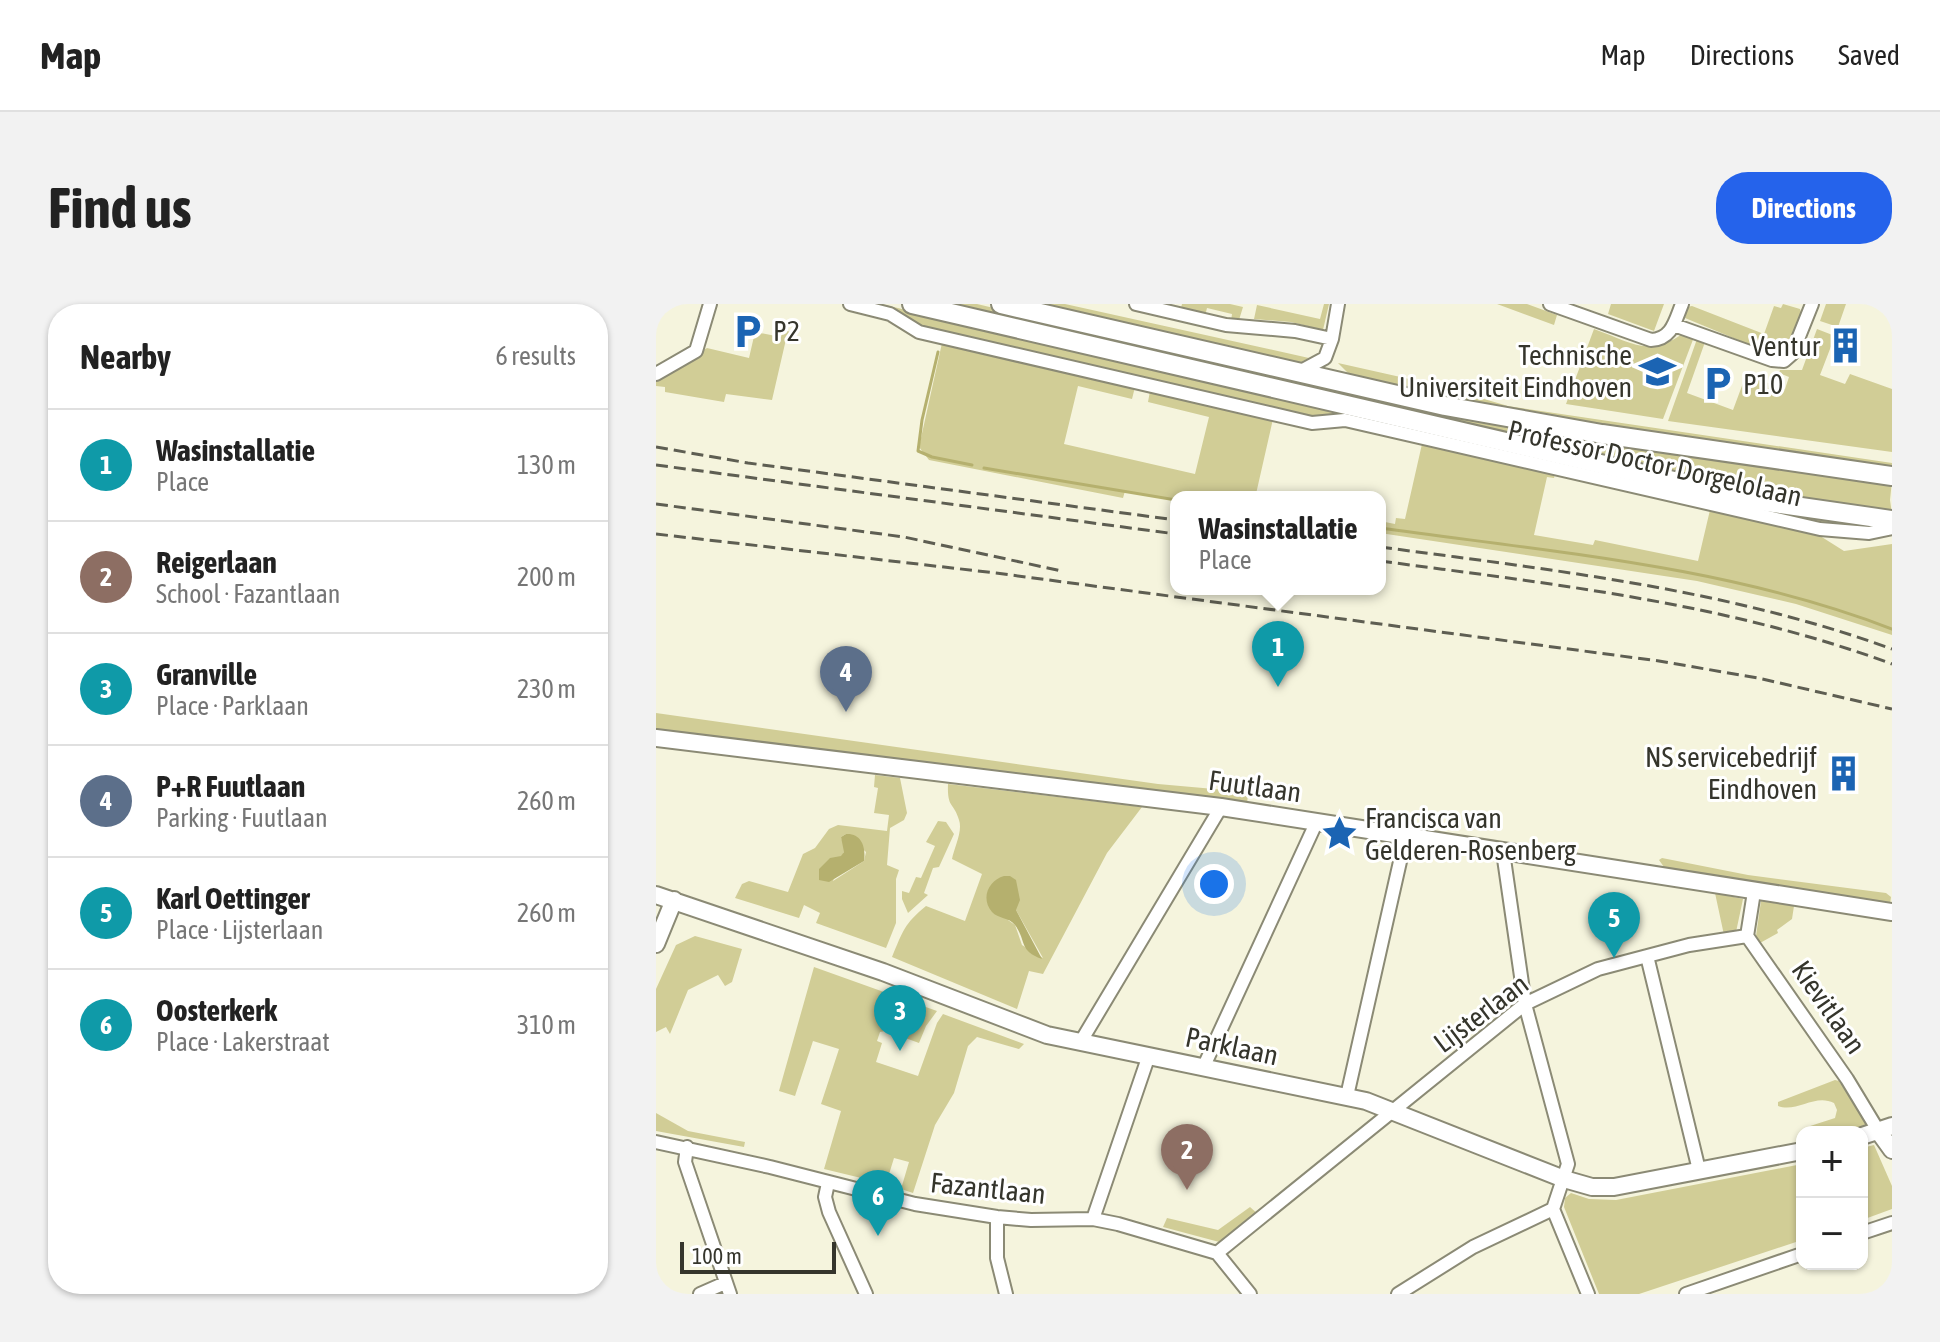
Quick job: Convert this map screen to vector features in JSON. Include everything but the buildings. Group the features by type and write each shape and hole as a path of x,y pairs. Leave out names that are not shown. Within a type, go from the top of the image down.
{"main road":[{"name":"Professor Doctor Dorgelolaan","path":"912,304 1736,496 1804,509 1892,520"},
{"name":"Professor Doctor Dorgelolaan","path":"1001,304 1344,384 1560,427 1892,476"}],"street":[{"path":"656,374 696,351 710,304"},
{"name":"Professor Doctor Dorgelolaan","path":"850,304 890,314 919,332 1312,423 1345,420 1820,529 1869,533 1892,528"},
{"path":"1136,304 1226,325 1295,331 1332,339"},
{"path":"1296,373 1325,358 1338,304"},
{"path":"1337,318 1345,304"},
{"path":"1550,304 1651,340 1666,336 1682,304"},
{"path":"1674,325 1772,360 1784,361 1792,354 1812,304"},
{"path":"1325,358 1344,384"},
{"name":"Fuutlaan","path":"656,738 1221,807 1892,912"},
{"path":"1080,1043 1221,807"},
{"path":"1204,1066 1317,821"},
{"path":"1347,1096 1406,835"},
{"path":"1503,852 1525,1004 1568,1164 1553,1209 1588,1294"},
{"path":"1747,936 1754,892"},
{"name":"Parklaan","path":"656,895 883,972 1047,1035 1347,1096 1396,1110 1564,1179 1592,1187 1614,1187 1796,1152"},
{"path":"656,944 674,900"},
{"name":"Lijsterlaan","path":"1217,1253 1525,1004 1598,969 1747,936"},
{"name":"Kievitlaan","path":"1747,936 1847,1079 1886,1129 1892,1150"},
{"path":"1647,956 1699,1170"},
{"path":"1093,1219 1149,1055"},
{"name":"Fazantlaan","path":"656,1142 915,1204 1031,1220 1093,1219 1217,1253"},
{"path":"687,1147 685,1162 728,1288 700,1294"},
{"path":"828,1183 825,1197 829,1212 866,1294"},
{"path":"1398,1294 1473,1247 1553,1209"},
{"path":"997,1217 997,1258 1006,1294"},
{"path":"1868,1231 1892,1223"},
{"path":"1217,1253 1250,1294"},
{"path":"1686,1294 1796,1256"}],"shaded area":[{"path":"867,304 881,304 1888,525 1871,530 1814,524 1312,419 926,330"},
{"path":"937,304 977,304 1386,401 1385,407"},
{"path":"1025,304 1065,304 1309,358 1297,364"},
{"path":"1182,304 1243,307 1239,320 1231,321 1232,314 1207,308 1205,316 1181,308"},
{"path":"1324,304 1329,304 1323,330 1291,322 1254,319 1257,305 1320,319"},
{"path":"1497,304 1527,304 1557,315 1554,325"},
{"path":"1611,304 1664,304 1654,331 1608,314"},
{"path":"1783,304 1800,309 1802,315 1786,355 1777,356 1685,318 1687,307 1692,306 1764,334 1774,306 1781,308"},
{"path":"1826,304 1846,304 1838,327 1820,321"},
{"path":"1594,329 1649,346 1671,341 1683,333 1694,337 1663,419 1566,404"},
{"path":"1817,329 1835,336 1820,375 1845,384 1850,374 1892,389 1892,452 1668,421 1697,339 1705,342 1687,393 1733,410 1746,375 1785,389 1789,377 1779,373 1780,370 1802,370"},
{"path":"783,330 795,333 795,337 787,335 772,400 726,394 724,402 665,392 665,387 656,386 656,378 707,348 749,358 755,332 781,337"},
{"path":"942,343 1135,387 1132,399 1078,386 1064,444 1195,474 1209,417 1148,402 1150,391 1273,419 1257,491 1170,491 1170,499 1125,491 1123,498 929,460 919,447"},
{"path":"1338,363 1436,385 1508,406 1892,463 1892,472 1508,414 1349,374"},
{"path":"1409,405 1892,481 1892,514 1815,505 1407,412"},
{"path":"1422,444 1555,474 1554,478 1547,477 1534,535 1593,545 1595,540 1698,561 1710,510 1817,534 1844,551 1892,544 1892,635 1796,604 1697,581 1386,534 1386,522 1395,524 1396,518 1405,519"},
{"path":"656,713 1158,784 1248,792 1247,805 656,729"},
{"path":"875,775 900,778 907,813 904,820 890,828 887,865 899,870 896,879 896,923 886,948 816,923 820,913 804,905 799,918 735,898 742,884 749,881 788,892 803,854 815,848 829,829 838,825 887,831 889,815 874,813 878,788 874,787","holes":["846,834 866,852 864,861 833,881 845,849 841,837"]},
{"path":"948,784 1142,807 1107,853 1043,974 1029,971 1017,1009 892,957 905,928 926,906 965,921 982,874 952,859 960,824","holes":["1016,910 1043,958 1022,945 1015,925 1008,920"]},
{"path":"938,821 946,822 954,834 939,867 933,868 924,893 928,895 908,913 902,891 909,893 916,877 921,878 935,846 926,842"},
{"path":"846,834 856,836 862,842 864,861 829,882 819,880 819,869 830,858 841,856 844,852 841,837"},
{"path":"1662,858 1748,875 1886,893 1891,897 1890,904 1683,871 1664,867 1659,860"},
{"path":"1004,876 1016,880 1020,900 1016,910 1042,959 1026,949 1013,922 994,914 988,907 990,885"},
{"path":"1715,893 1743,899 1736,932 1724,935"},
{"path":"1761,901 1794,906 1792,919 1777,930 1778,933 1760,943 1756,936"},
{"path":"695,936 742,949 732,982 725,986 718,975 688,990 670,1034 666,1027 656,1032 656,989 676,945"},
{"path":"814,967 937,1011 919,1043 886,1031 880,1032 877,1041 882,1043 876,1062 918,1076 943,1014 1024,1044 1019,1049 977,1037 968,1046 954,1093 935,1125 913,1193 901,1189 909,1162 894,1158 886,1184 824,1169 841,1111 821,1104 839,1049 813,1041 795,1096 779,1091"},
{"path":"1839,1081 1870,1128 1810,1126 1835,1118 1837,1110 1834,1103 1820,1100 1785,1107 1778,1106 1778,1102"},
{"path":"656,1113 688,1131 745,1142 744,1147 656,1131"},
{"path":"1874,1145 1892,1186 1892,1209 1868,1218 1868,1198 1868,1146"},
{"path":"1796,1165 1796,1242 1639,1294 1599,1294 1564,1207 1565,1198 1571,1193 1589,1199 1616,1200"},
{"path":"1250,1207 1259,1215 1223,1243 1163,1227 1167,1218 1218,1230"}],"waterway":[{"path":"938,352 918,451 972,465"},
{"path":"984,468 1170,499"},
{"path":"1386,529 1575,554 1704,576 1767,590 1892,629"}],"railway":[{"path":"656,447 748,463 1170,519"},
{"path":"656,465 1170,533"},
{"path":"656,504 904,537 1062,571"},
{"path":"656,534 996,573 1659,661 1758,678 1892,709"},
{"path":"1386,548 1575,574 1703,596 1830,628 1892,649"},
{"path":"1386,562 1639,598 1767,625 1892,664"}],"place":[{"name":"P2","path":"747,331"},
{"name":"Ventur","path":"1846,346"},
{"name":"Technische Universiteit Eindhoven","path":"1658,371"},
{"name":"P10","path":"1717,384"},
{"name":"Wasinstallatie","path":"1278,687"},
{"name":"P+R Fuutlaan","path":"846,712"},
{"name":"NS servicebedrijf Eindhoven","path":"1843,773"},
{"name":"Francisca van Gelderen-Rosenberg","path":"1339,834"},
{"name":"Karl Oettinger","path":"1614,958"},
{"name":"Granville","path":"900,1051"},
{"name":"Reigerlaan","path":"1187,1190"},
{"name":"Oosterkerk","path":"878,1236"}]}
